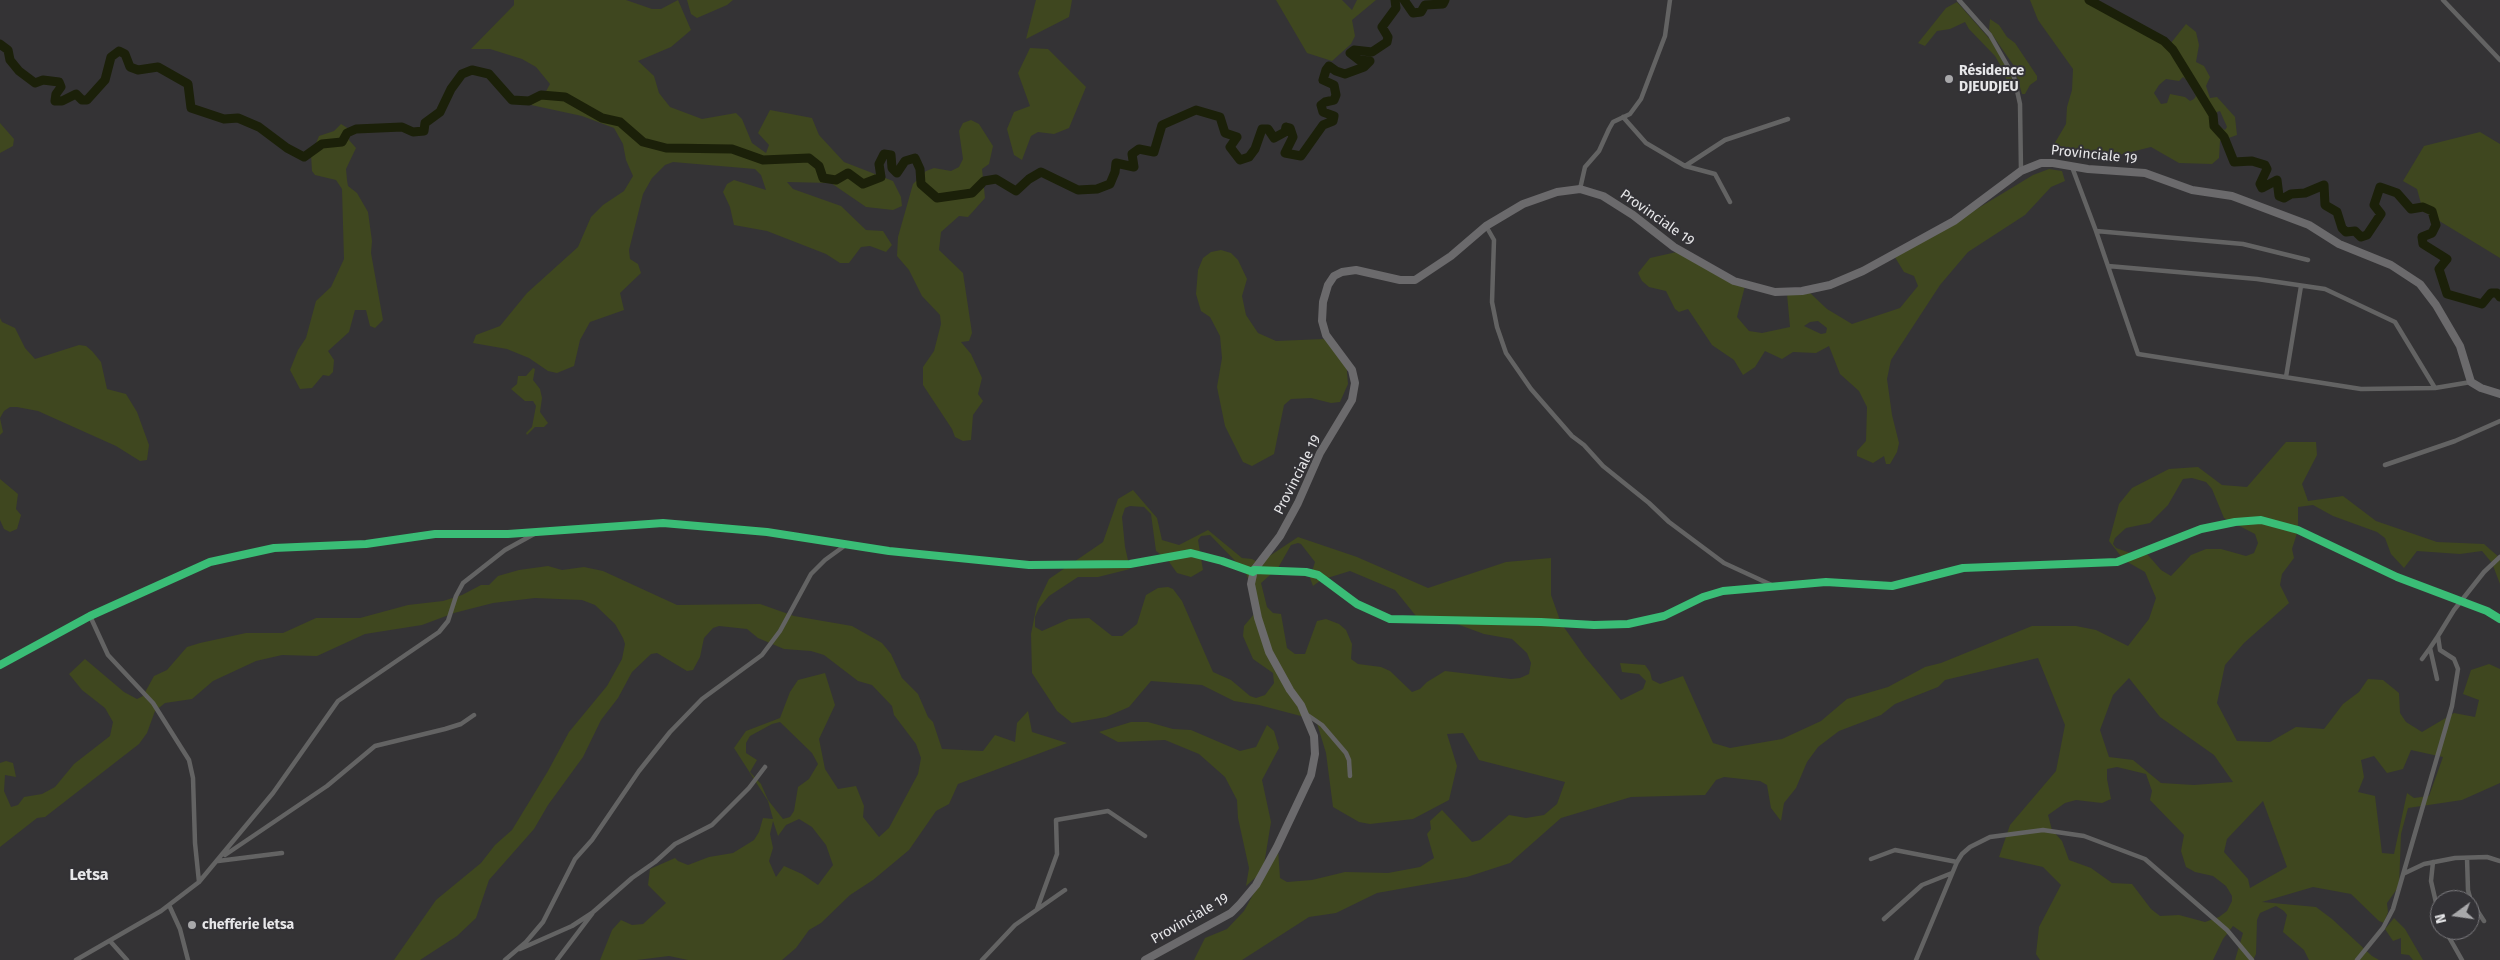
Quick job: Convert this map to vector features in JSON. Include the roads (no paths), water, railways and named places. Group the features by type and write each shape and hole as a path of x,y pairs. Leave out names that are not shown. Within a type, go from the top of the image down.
{"main road":[{"name":"Provinciale 19","path":"1144,960 1236,909 1256,885 1284,834 1313,770 1314,736 1306,714 1269,652 1252,590 1254,571 1274,547 1298,503 1320,452 1352,400 1355,383 1352,370 1326,335 1323,326 1323,302 1330,282 1342,272 1356,270 1400,280 1414,280 1451,256 1486,226 1523,204 1557,192 1580,189 1603,196 1633,215 1674,247 1734,281 1759,288 1787,292 1830,284 1884,260 1954,222 2021,171 2041,163 2072,166 2088,170 2145,173 2192,190 2219,192 2239,198 2309,225 2339,244 2406,273 2420,284 2453,332 2471,382"},
{"path":"2471,382 2481,388 2500,394"}],"street":[{"path":"1580,189 1585,167 1599,151 1613,122 1634,110 1647,84 1665,36 1670,0"},
{"path":"1958,0 1990,35 2014,77 2020,104 2021,171"},
{"path":"2443,0 2500,60"},
{"path":"1623,117 1646,144 1685,166 1715,174 1730,202"},
{"path":"1685,166 1725,140 1788,119"},
{"path":"2072,166 2138,354 2360,389 2435,388 2471,382"},
{"path":"1486,226 1494,240 1492,302 1497,327 1506,354 1531,389 1572,436 1603,466 1649,503 1669,522 1724,563 1777,588"},
{"path":"2096,231 2243,244 2308,260"},
{"path":"2108,266 2257,279 2325,289 2395,322 2435,388"},
{"path":"2286,377 2302,286"},
{"path":"2385,465 2455,441 2500,421"},
{"path":"0,666 90,616 210,562 247,553 274,548 366,544 435,534 538,532 663,523 766,532 888,551 1029,565 1130,564 1191,553 1254,571 1312,573 1326,579 1369,611 1390,619 1594,625 1628,624 1664,616 1713,593 1826,582 1892,586 1963,568 2117,562 2201,529 2236,522 2261,520 2298,530 2397,577 2487,612 2500,619"},
{"path":"76,960 169,905 200,882 273,793 338,701 439,632 448,621 456,596 463,583 505,550 538,532"},
{"path":"505,960 543,922 575,859 592,840 639,771 670,732 702,699 762,655 780,631 811,574 825,560 848,544"},
{"path":"2422,659 2460,602 2480,577 2500,557"},
{"path":"90,616 108,655 153,703 189,760 194,778 195,843 200,882"},
{"path":"2357,960 2388,919 2405,873 2440,752 2458,673 2457,664 2454,659 2440,650 2438,636"},
{"path":"2430,648 2436,679"},
{"path":"1306,714 1322,725 1346,752 1349,760 1350,776"},
{"path":"219,860 327,786 375,746 461,724 474,715"},
{"path":"516,950 572,926 592,913 675,844 712,825 749,788 765,767"},
{"path":"1037,909 1057,854 1056,820 1108,811 1145,836"},
{"path":"1916,960 1957,862 1970,847 1979,841 2004,834 2031,830 2062,832 2108,844 2145,858 2174,881 2227,930 2252,960"},
{"path":"1871,859 1895,850 1957,862"},
{"path":"219,860 282,853"},
{"path":"2405,873 2415,867 2433,862 2487,857 2500,861"},
{"path":"2467,858 2468,890 2471,901 2484,921"},
{"path":"2433,862 2431,881 2433,890"},
{"path":"1884,919 1922,885 1952,873"},
{"path":"982,960 1015,925 1065,890"},
{"path":"169,905 180,930 188,960"},
{"path":"556,960 592,913"},
{"path":"2451,940 2462,960"},
{"path":"110,941 127,960"}],"waterway":[{"path":"0,44 8,50 10,60 19,71 35,83 43,80 59,82 61,87 56,94 55,101 62,101 76,94 82,100 87,100 105,80 111,57 119,51 125,54 130,67 138,70 158,67 188,84 191,108 224,119 238,118 259,127 287,148 304,157 322,144 342,142 347,133 356,129 402,127 413,132 424,131 425,123 440,112 451,89 462,74 472,70 489,74 512,100 529,101 541,95 565,97 602,118 620,122 643,142 666,148 732,149 763,160 809,158 819,166 823,178 836,180 848,173 863,184 881,177 879,164 884,154 891,155 892,168 897,173 905,161 915,158 920,169 921,184 937,198 972,193 984,181 996,179 1016,191 1029,179 1041,172 1078,190 1097,189 1110,184 1115,172 1116,163 1134,167 1132,154 1139,149 1154,152 1162,125 1196,110 1220,117 1225,133 1237,137 1230,147 1240,160 1249,157 1255,149 1262,129 1268,129 1274,138 1285,132 1286,127 1290,128 1293,137 1285,153 1301,156 1323,125 1333,121 1334,116 1323,112 1321,105 1334,100 1336,95 1334,85 1323,80 1326,70 1329,66 1345,74 1364,67 1370,61 1359,60 1350,53 1354,50 1372,52 1387,42 1388,37 1382,27 1396,8 1395,0"},
{"path":"1404,0 1413,13 1421,12 1425,5 1443,4 1445,0"},
{"path":"2089,0 2164,41 2173,50 2213,115 2214,126 2224,137 2234,162 2252,161 2265,165 2267,169 2260,184 2262,188 2277,180 2279,196 2284,198 2291,194 2305,193 2324,185 2325,205 2337,212 2342,228 2346,232 2355,231 2361,237 2367,235 2381,214 2374,205 2380,187 2397,193 2411,209 2423,207 2432,211 2436,225 2432,233 2422,237 2423,244 2447,259 2439,269 2447,294 2482,304 2491,293 2497,293 2500,297"}],"place":[{"name":"Résidence DJEUDJEU","path":"1949,79"},
{"name":"chefferie letsa","path":"192,925"}],"district":[{"name":"Letsa","path":"89,876"}]}
